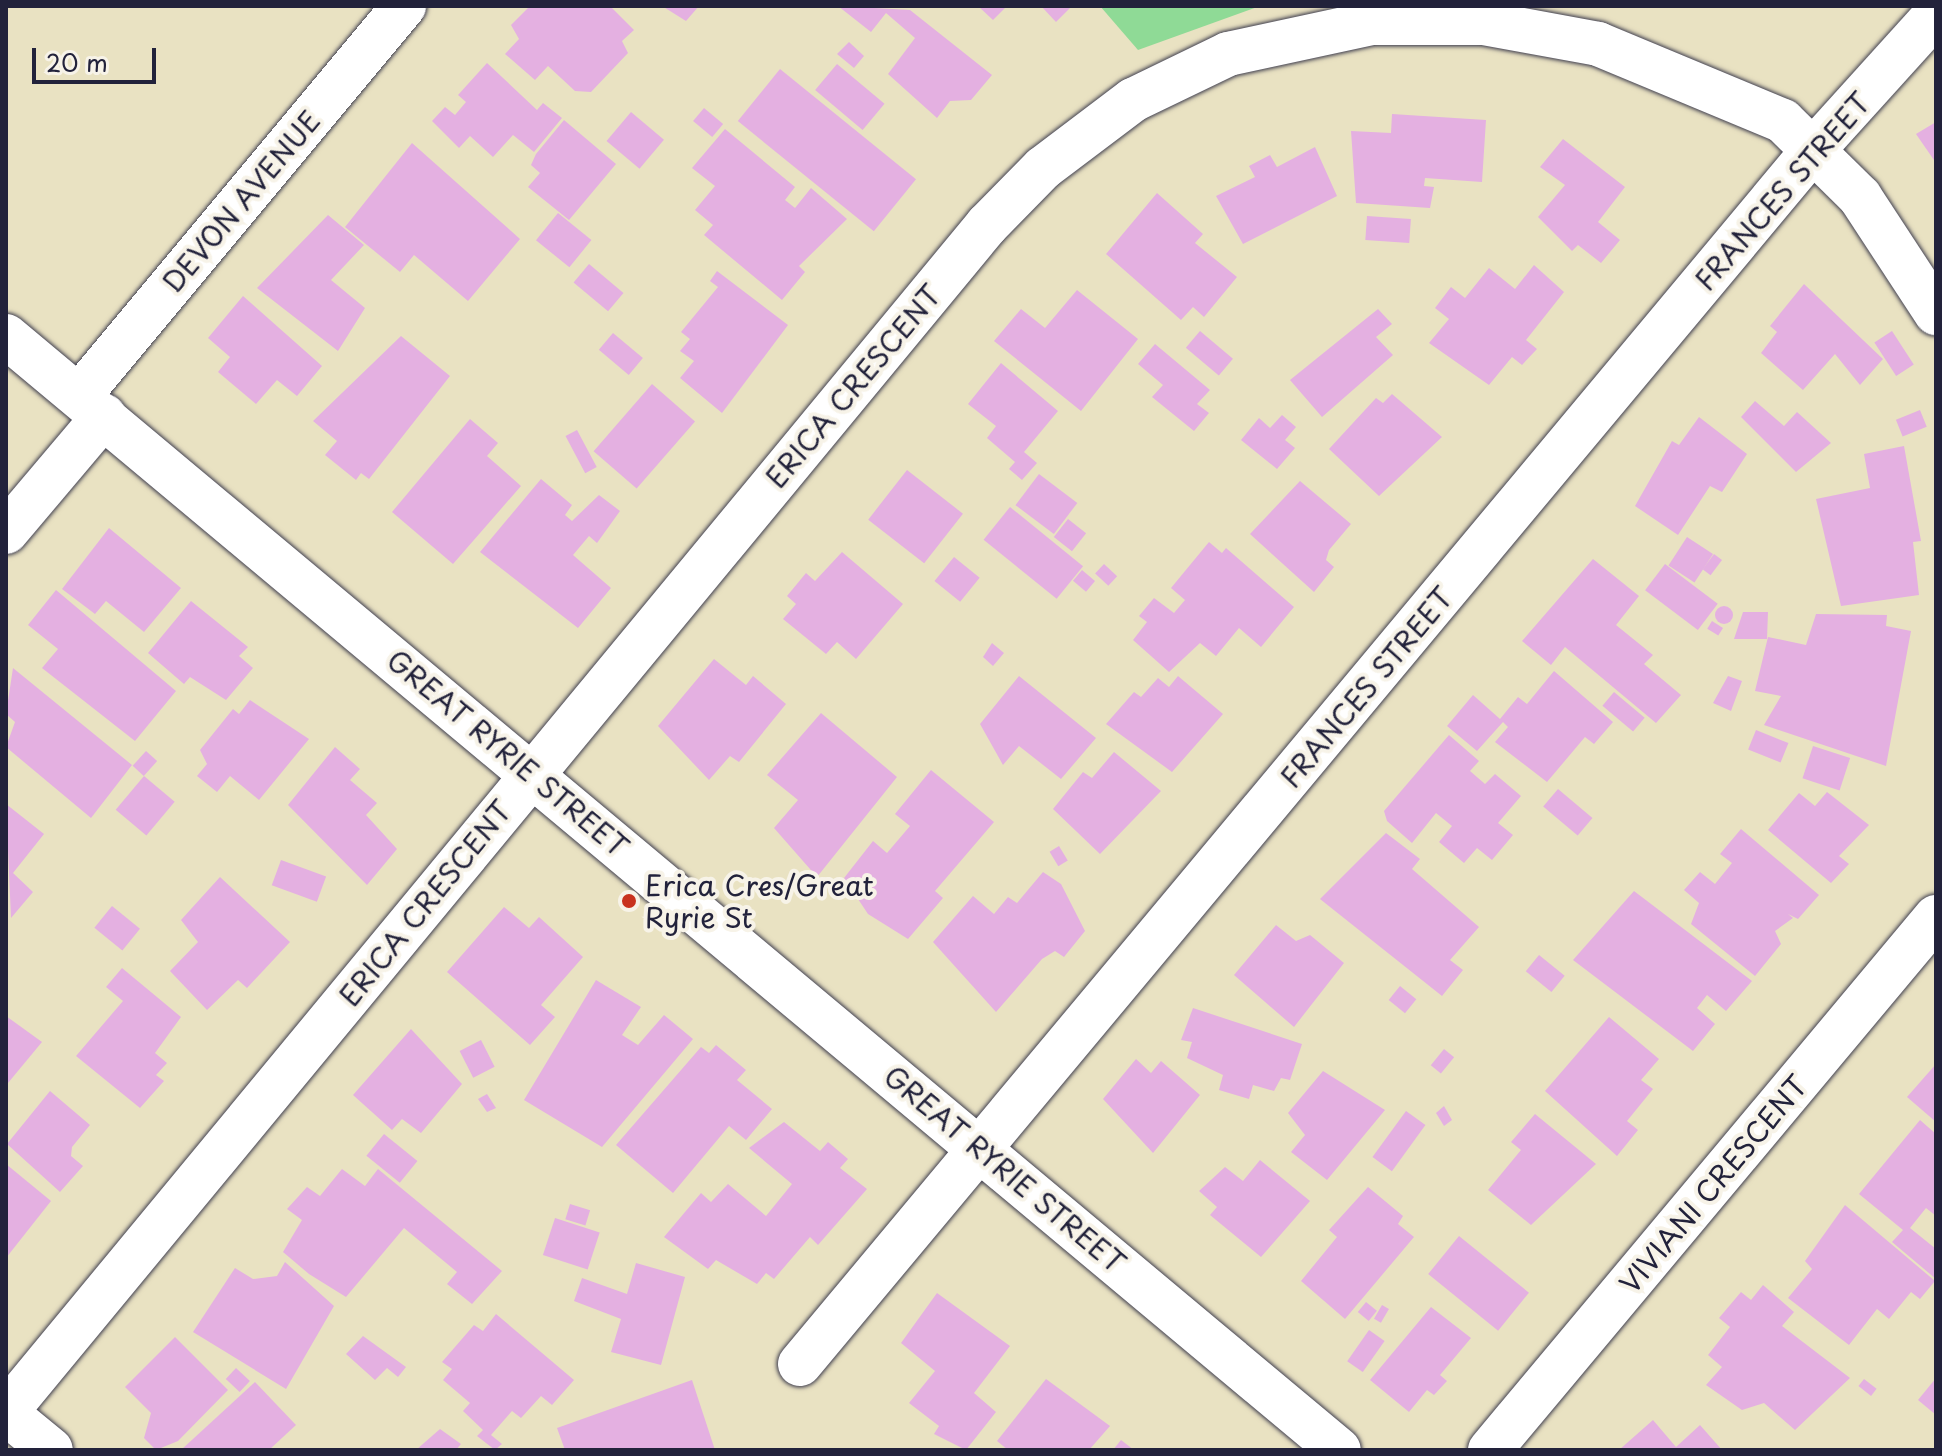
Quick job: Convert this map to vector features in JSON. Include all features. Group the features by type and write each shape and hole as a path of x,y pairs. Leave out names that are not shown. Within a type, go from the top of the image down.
{"street":[{"name":"DEVON AVENUE","path":"6,532 91,406 404,6"},
{"name":"FRANCES STREET","path":"800,1364 1815,148 1936,14"},
{"name":"ERICA CRESCENT","path":"6,1413 987,225 1087,132 1183,73 1317,32 1371,23 1484,23 1647,60 1749,101 1815,148 1860,197 1936,313"},
{"name":"GREAT RYRIE STREET","path":"6,336 1339,1450"},
{"name":"VIVIANI CRESCENT","path":"1490,1450 1936,917"},
{"path":"6,1413 51,1450"}],"green space":[{"path":"1100,6 1260,6 1138,50"}],"building":[{"path":"530,6 610,6 634,30 622,41 628,53 591,92 575,91 548,66 535,80 505,54 519,39 511,25"},
{"path":"662,6 699,6 686,21"},
{"path":"838,6 910,10 992,75 971,100 950,101 937,118 888,74 915,38 886,13 871,32"},
{"path":"978,6 1007,6 993,20"},
{"path":"1041,6 1072,6 1056,22"},
{"path":"849,42 864,56 854,68 837,54"},
{"path":"487,63 537,110 543,103 562,118 534,152 513,135 493,157 470,136 459,148 432,121 445,107 455,115 466,102 458,95"},
{"path":"837,64 884,104 863,130 815,90"},
{"path":"780,69 916,179 874,231 738,121"},
{"path":"704,108 723,124 712,137 693,121"},
{"path":"631,112 664,140 640,169 607,141"},
{"path":"1392,114 1486,120 1482,182 1425,178 1424,186 1434,187 1430,208 1356,203 1351,131 1391,133"},
{"path":"564,120 616,164 569,220 528,187 540,173 531,165 536,154"},
{"path":"1936,122 1936,163 1916,134"},
{"path":"725,129 795,187 785,200 795,208 811,188 847,219 799,266 805,272 782,300 704,235 713,225 695,210 715,186 692,168"},
{"path":"1563,139 1625,187 1598,222 1620,240 1601,263 1578,245 1572,251 1538,217 1565,185 1540,167"},
{"path":"412,143 520,239 468,301 414,255 400,272 345,227"},
{"path":"1315,147 1337,196 1243,244 1216,196 1255,177 1249,166 1270,155 1277,167"},
{"path":"1157,193 1203,234 1195,243 1237,277 1204,317 1193,307 1181,320 1106,254"},
{"path":"558,213 591,240 569,267 536,240"},
{"path":"328,215 364,245 331,280 365,308 338,351 257,288"},
{"path":"1367,216 1411,219 1409,243 1365,240"},
{"path":"589,264 623,293 608,311 574,282"},
{"path":"1534,265 1564,292 1526,340 1537,349 1522,365 1512,357 1489,385 1429,343 1449,319 1435,308 1451,287 1465,298 1489,268 1515,289"},
{"path":"717,271 788,325 722,413 680,378 694,361 680,351 690,339 681,332 718,287 710,281"},
{"path":"1804,284 1883,359 1860,385 1835,354 1803,390 1761,353 1777,332 1770,326"},
{"path":"1077,290 1138,339 1081,411 994,341 1021,309 1045,328"},
{"path":"243,296 322,366 297,396 277,380 256,404 218,372 230,357 208,338"},
{"path":"1378,309 1392,324 1376,337 1393,355 1322,417 1290,380"},
{"path":"1200,331 1233,359 1219,375 1186,348"},
{"path":"1892,331 1914,365 1896,376 1874,342"},
{"path":"613,333 643,358 629,375 599,350"},
{"path":"401,336 450,376 369,479 361,473 356,480 325,455 337,441 313,421"},
{"path":"1155,344 1210,390 1197,404 1209,413 1194,431 1152,397 1163,385 1138,364"},
{"path":"1001,363 1058,411 1024,452 1037,463 1022,480 1009,469 1015,462 987,438 996,426 968,404"},
{"path":"652,384 695,421 637,489 594,451"},
{"path":"1392,394 1442,437 1379,496 1329,449 1376,398 1383,403"},
{"path":"1755,401 1784,426 1797,412 1831,443 1796,472 1741,417"},
{"path":"1920,410 1927,427 1903,436 1896,420"},
{"path":"1282,415 1296,427 1285,440 1295,448 1277,469 1241,440 1259,418 1270,428"},
{"path":"1699,417 1747,454 1722,492 1710,486 1678,535 1635,506 1672,441 1679,445"},
{"path":"470,419 498,443 487,456 521,486 453,564 392,512"},
{"path":"577,430 597,467 585,473 566,436"},
{"path":"1904,446 1921,541 1913,542 1919,595 1841,606 1816,499 1870,488 1864,454"},
{"path":"907,470 963,514 924,563 868,520"},
{"path":"1039,474 1077,503 1054,534 1016,505"},
{"path":"541,479 572,505 565,515 572,521 599,495 620,511 597,543 589,536 573,555 611,588 578,628 480,552"},
{"path":"1300,481 1351,524 1329,550 1326,560 1334,567 1314,592 1250,534"},
{"path":"1010,507 1083,566 1057,599 984,540"},
{"path":"1068,519 1086,533 1072,551 1054,537"},
{"path":"109,528 181,588 144,632 106,601 95,614 62,589"},
{"path":"1687,537 1713,554 1694,582 1668,566"},
{"path":"1209,542 1222,553 1226,548 1294,607 1261,647 1239,628 1216,656 1200,643 1169,672 1133,640 1147,622 1139,616 1154,598 1174,613 1185,600 1171,588"},
{"path":"842,552 903,604 856,659 837,642 826,654 783,619 796,604 787,596 806,573 815,581"},
{"path":"1714,554 1722,560 1711,575 1703,569"},
{"path":"954,557 980,578 960,602 934,581"},
{"path":"1593,559 1639,596 1616,625 1653,655 1644,664 1681,695 1656,723 1565,647 1551,665 1522,641"},
{"path":"1104,564 1117,576 1108,586 1095,574"},
{"path":"1665,564 1718,604 1698,630 1645,590"},
{"path":"1082,570 1095,581 1086,592 1073,581"},
{"path":"56,590 176,691 135,741 42,668 58,649 28,625"},
{"path":"191,601 248,647 239,656 253,668 226,700 190,677 184,684 148,653"},
{"path":"1720,606 1728,606 1733,615 1731,622 1720,624 1715,619 1715,611"},
{"path":"1743,612 1768,612 1767,639 1734,639"},
{"path":"1816,614 1887,615 1886,626 1911,631 1886,766 1764,725 1781,696 1755,691 1768,637 1806,645"},
{"path":"1712,621 1723,628 1718,636 1707,629"},
{"path":"992,643 1004,653 993,666 983,657"},
{"path":"714,659 746,685 753,676 786,704 739,762 730,756 709,780 658,726"},
{"path":"13,668 132,765 91,818 6,747 15,722 6,714"},
{"path":"1554,671 1613,722 1594,744 1585,737 1547,782 1495,742 1508,727 1503,722 1477,751 1447,726 1473,695 1500,719 1518,697 1527,704"},
{"path":"1019,676 1096,738 1061,779 1019,746 1003,765 980,724"},
{"path":"1178,676 1223,714 1172,772 1106,724 1134,692 1141,697 1158,678 1169,687"},
{"path":"1728,676 1742,681 1731,711 1713,703"},
{"path":"1614,692 1645,718 1633,732 1602,706"},
{"path":"250,700 309,739 259,800 230,776 217,792 197,776 207,764 200,750 233,709 239,714"},
{"path":"821,713 897,777 817,877 774,828 798,800 767,775"},
{"path":"1756,730 1788,743 1781,763 1748,749"},
{"path":"1449,735 1479,761 1470,771 1485,784 1495,774 1521,796 1498,823 1513,835 1492,860 1477,848 1464,863 1439,842 1452,826 1436,813 1412,843 1387,821 1384,811"},
{"path":"1813,746 1850,758 1840,790 1802,778"},
{"path":"335,747 360,769 350,780 377,803 366,815 397,849 367,885 288,805"},
{"path":"146,751 157,761 144,776 133,766"},
{"path":"1114,752 1161,791 1100,854 1053,809 1083,772 1092,778"},
{"path":"931,770 994,822 935,891 943,898 908,939 868,914 844,878 873,841 887,853 910,826 895,814"},
{"path":"144,776 175,802 146,835 116,810"},
{"path":"1558,789 1592,818 1578,836 1543,807"},
{"path":"1827,792 1869,825 1839,856 1849,864 1831,883 1768,830 1799,793 1815,806"},
{"path":"6,804 44,834 13,873 33,892 11,918"},
{"path":"1741,829 1819,895 1798,919 1788,914 1793,918 1775,931 1781,944 1755,976 1691,924 1699,903 1684,890 1700,872 1715,884 1732,863 1720,854"},
{"path":"1386,833 1420,859 1412,869 1479,927 1450,960 1463,970 1442,996 1320,899"},
{"path":"1059,846 1068,861 1058,866 1050,852"},
{"path":"281,860 326,876 317,902 272,885"},
{"path":"1043,872 1061,884 1085,931 1064,957 1055,951 1042,959 996,1012 933,942 973,896 994,914 1008,897 1017,903"},
{"path":"220,877 290,942 247,988 238,980 207,1010 170,971 198,942 181,920"},
{"path":"1634,891 1752,981 1726,1011 1707,995 1697,1008 1715,1024 1693,1051 1573,960"},
{"path":"112,906 140,929 122,950 94,928"},
{"path":"504,907 529,928 539,917 583,957 541,1005 555,1017 530,1045 447,972"},
{"path":"1276,925 1296,941 1310,935 1344,963 1294,1027 1234,975"},
{"path":"1539,955 1565,976 1551,992 1526,971"},
{"path":"122,968 181,1017 155,1053 167,1063 156,1075 164,1081 140,1108 76,1056 123,1001 106,987"},
{"path":"596,980 641,1007 622,1035 638,1045 664,1015 693,1039 602,1147 524,1100"},
{"path":"1400,986 1416,999 1405,1013 1389,1000"},
{"path":"1193,1008 1302,1044 1290,1080 1281,1078 1274,1091 1253,1085 1249,1099 1219,1090 1223,1075 1187,1058 1192,1042 1181,1040"},
{"path":"6,1016 42,1042 8,1083 6,1081"},
{"path":"1609,1017 1659,1059 1641,1080 1653,1089 1627,1121 1638,1130 1617,1156 1545,1091"},
{"path":"411,1029 462,1084 421,1133 402,1119 392,1130 353,1095"},
{"path":"481,1040 495,1067 473,1078 460,1051"},
{"path":"716,1045 746,1070 737,1080 772,1109 746,1140 729,1126 673,1193 616,1145 701,1047 709,1053"},
{"path":"1444,1049 1454,1057 1441,1074 1431,1065"},
{"path":"1136,1059 1151,1073 1161,1061 1200,1095 1153,1153 1103,1099"},
{"path":"1936,1064 1936,1122 1907,1097"},
{"path":"1323,1071 1385,1110 1327,1180 1291,1152 1305,1135 1288,1113"},
{"path":"50,1091 90,1125 72,1147 71,1156 83,1166 60,1192 7,1144"},
{"path":"487,1094 496,1108 487,1112 478,1099"},
{"path":"1444,1106 1452,1120 1444,1126 1436,1113"},
{"path":"1406,1111 1425,1125 1392,1171 1372,1157"},
{"path":"1535,1114 1596,1164 1531,1225 1488,1190 1521,1150 1511,1142"},
{"path":"1920,1120 1936,1134 1936,1216 1926,1208 1910,1228 1936,1249 1936,1279 1892,1242 1903,1230 1859,1194"},
{"path":"784,1122 820,1151 828,1142 848,1159 840,1168 867,1189 818,1245 810,1237 774,1279 766,1273 757,1284 716,1260 708,1269 664,1237 701,1193 711,1202 728,1184 766,1216 792,1184 749,1148"},
{"path":"384,1134 417,1161 400,1183 366,1156"},
{"path":"1260,1160 1310,1201 1261,1257 1210,1215 1217,1207 1199,1191 1225,1167 1243,1181"},
{"path":"6,1164 51,1201 6,1258"},
{"path":"342,1169 365,1186 378,1169 502,1271 472,1304 447,1284 457,1272 404,1228 346,1297 309,1274 283,1252 302,1220 287,1209 307,1187 320,1196"},
{"path":"1368,1187 1403,1216 1398,1224 1414,1237 1345,1319 1301,1281 1337,1237 1329,1230"},
{"path":"570,1204 590,1210 585,1225 565,1219"},
{"path":"1845,1205 1935,1281 1920,1299 1911,1292 1889,1319 1877,1309 1849,1345 1788,1298 1812,1269 1805,1261"},
{"path":"555,1218 600,1233 588,1270 543,1255"},
{"path":"1459,1236 1529,1293 1498,1331 1428,1274"},
{"path":"285,1262 334,1306 286,1389 193,1332 235,1268 253,1279 277,1276"},
{"path":"636,1263 685,1277 661,1365 611,1352 621,1319 574,1301 582,1278 627,1294"},
{"path":"1763,1285 1794,1312 1782,1326 1850,1378 1795,1430 1764,1403 1742,1410 1706,1385 1722,1367 1708,1355 1730,1327 1719,1318 1741,1292 1751,1300"},
{"path":"937,1293 1010,1346 974,1393 996,1412 966,1450 934,1434 939,1426 909,1403 935,1371 901,1343"},
{"path":"1366,1302 1377,1311 1369,1321 1358,1312"},
{"path":"1382,1305 1389,1309 1381,1323 1374,1319"},
{"path":"1431,1307 1471,1338 1440,1375 1447,1381 1434,1395 1427,1390 1409,1412 1370,1380"},
{"path":"496,1314 574,1380 552,1405 541,1396 521,1418 512,1411 491,1435 502,1444 495,1450 477,1436 483,1430 463,1411 470,1403 443,1380 452,1369 442,1362 474,1325 483,1331"},
{"path":"1369,1330 1385,1341 1363,1372 1347,1361"},
{"path":"363,1336 406,1367 398,1377 387,1368 375,1380 346,1354"},
{"path":"175,1337 228,1390 178,1441 156,1450 144,1438 151,1413 125,1387"},
{"path":"236,1368 250,1381 240,1392 226,1379"},
{"path":"1936,1378 1936,1415 1918,1400"},
{"path":"1046,1379 1110,1426 1089,1450 1008,1450 997,1441"},
{"path":"1864,1379 1877,1389 1871,1396 1858,1386"},
{"path":"692,1380 715,1450 565,1450 557,1428"},
{"path":"255,1382 296,1425 269,1450 181,1450"},
{"path":"1653,1420 1676,1447 1700,1425 1722,1450 1619,1450"},
{"path":"440,1429 461,1444 456,1450 416,1450"},
{"path":"1121,1440 1134,1450 1113,1450"}],"place":[{"name":"Erica Cres/Great Ryrie St","path":"629,901"}]}
